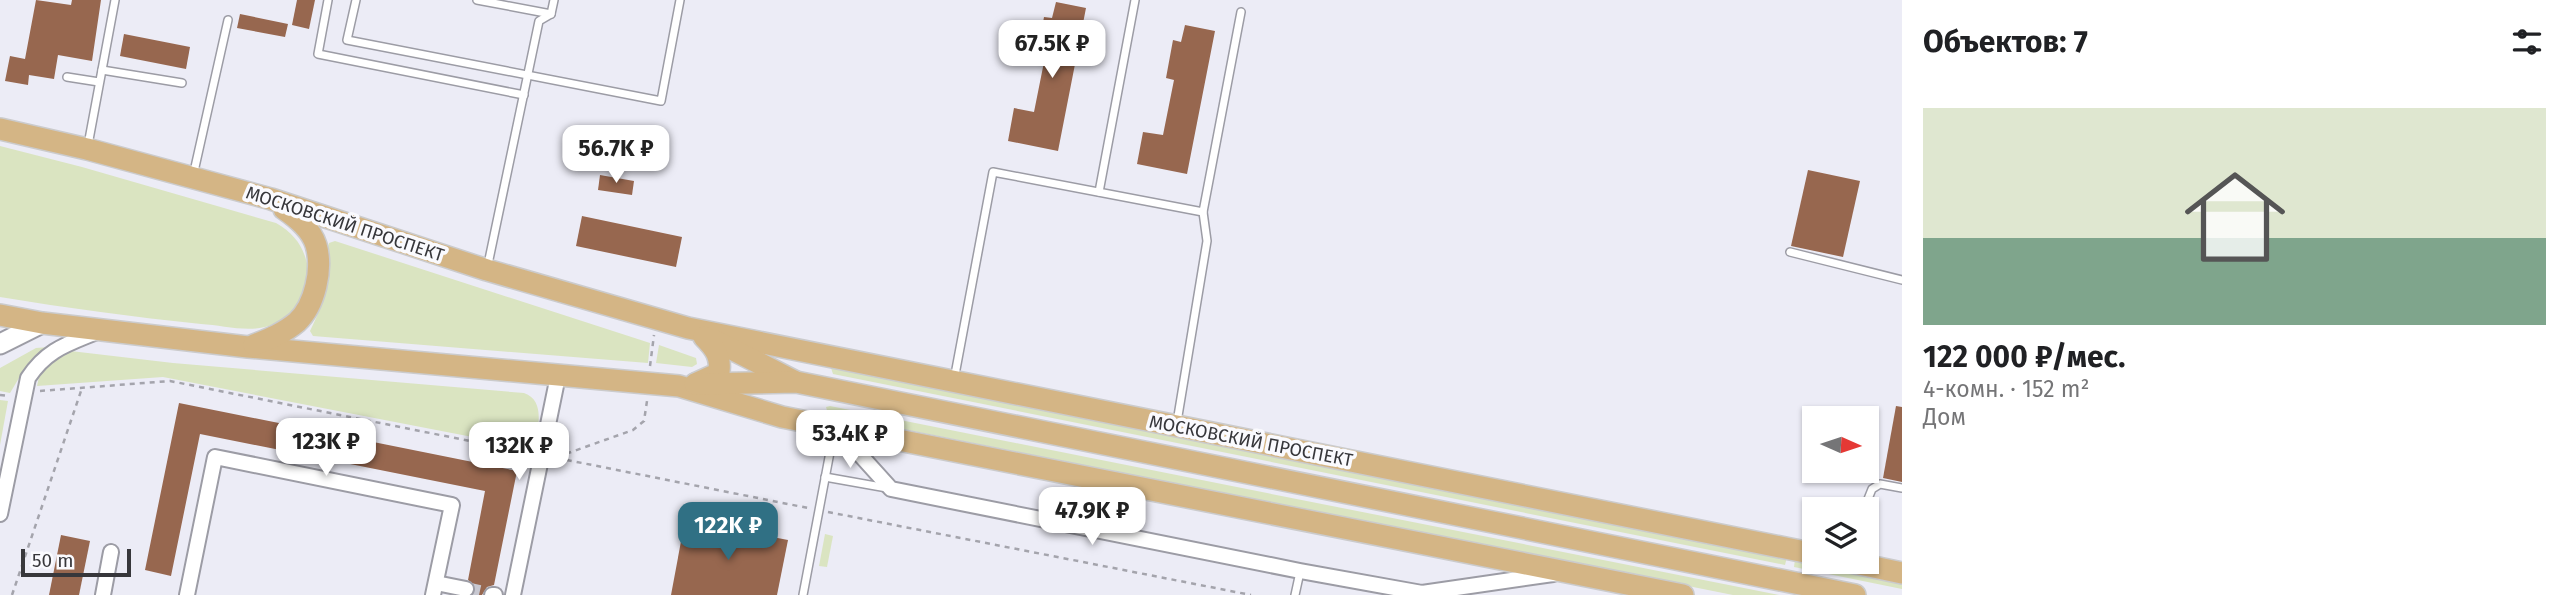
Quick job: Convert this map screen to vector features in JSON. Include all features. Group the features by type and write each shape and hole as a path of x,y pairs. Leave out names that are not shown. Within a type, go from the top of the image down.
{"main road":[{"name":"МОСКОВСКИЙ ПРОСПЕКТ","path":"0,129 87,149 271,199 487,270 695,331 1802,551"},
{"path":"248,347 276,337 299,320 317,284 319,261 316,243 303,223 271,199"},
{"name":"МОСКОВСКИЙ ПРОСПЕКТ","path":"0,315 43,323 248,347 648,384 796,382 1855,595"},
{"path":"0,344 43,323"},
{"name":"МОСКОВСКИЙ ПРОСПЕКТ","path":"695,331 796,382"},
{"path":"687,385 719,373 721,360 714,347 695,331"},
{"name":"МОСКОВСКИЙ ПРОСПЕКТ","path":"687,385 782,416 1683,595"},
{"path":"1879,568 1902,573"}],"street":[{"path":"0,514 28,378 38,362 55,349 102,330"},
{"path":"513,595 558,376"},
{"path":"835,427 891,489 1300,571 1422,593 1565,572"},
{"path":"187,595 215,457 452,506 435,589 466,589"},
{"path":"103,595 111,552"}],"lane":[{"path":"87,149 115,0"},
{"path":"328,0 318,54 524,95"},
{"path":"356,0 347,40 660,101 680,0"},
{"path":"478,0 551,14"},
{"path":"487,270 539,21 551,14 554,0"},
{"path":"1099,192 1135,0"},
{"path":"1177,426 1207,242 1203,212 1241,12"},
{"path":"193,177 228,20"},
{"path":"102,70 182,83"},
{"path":"67,77 99,82"},
{"path":"954,381 993,172 1203,212"},
{"path":"1790,252 1902,280"},
{"path":"803,595 835,427"},
{"path":"825,477 891,489"},
{"path":"1869,497 1872,489 1880,484 1902,488"},
{"path":"1295,595 1300,571"}],"path":[{"path":"656,319 644,421 634,430 553,458 1251,595"},
{"path":"0,395 170,381 542,456"},
{"path":"12,595 82,388"}],"green space":[{"path":"0,146 276,223 298,242 304,254 309,278 303,297 283,319 265,327 249,329 0,297"},
{"path":"335,241 650,343 648,363 313,336 310,331 329,280 328,246"},
{"path":"659,345 696,358 697,364 692,367 656,363"},
{"path":"49,347 25,368 10,393 0,391 0,368 36,348"},
{"path":"62,350 173,363 524,393 531,397 538,409 534,449 163,377 37,386 40,372"},
{"path":"831,368 1787,557 1785,565 833,374"},
{"path":"0,400 8,401 0,445"},
{"path":"826,407 1779,595 1733,595 828,414"},
{"path":"825,534 833,536 827,567 819,566"},
{"path":"1795,559 1802,560 1802,569 1794,567"},
{"path":"1828,574 1871,574 1902,580 1902,589"}],"building":[{"path":"36,0 71,5 72,0 101,0 92,61 58,55 54,79 29,75 28,85 5,81 10,56 25,59"},
{"path":"297,0 315,0 309,29 292,25"},
{"path":"1056,2 1086,8 1058,151 1008,141 1014,108 1034,112 1045,57 1037,55 1044,17 1052,18"},
{"path":"240,14 288,24 285,37 237,28"},
{"path":"1185,25 1215,31 1187,174 1137,164 1143,132 1163,135 1174,80 1166,78 1173,40 1181,42"},
{"path":"124,34 190,47 186,69 120,56"},
{"path":"1808,170 1860,181 1843,257 1791,246"},
{"path":"600,175 634,181 632,195 598,190"},
{"path":"582,216 682,237 676,267 576,246"},
{"path":"179,403 517,471 494,585 487,587 482,595 473,595 475,585 468,580 485,491 200,434 171,576 145,570"},
{"path":"1896,406 1902,407 1902,482 1883,478"},
{"path":"685,520 788,540 777,595 671,595"},
{"path":"61,535 90,541 79,595 49,595"}],"tunnel":[{"path":"466,589 492,595"}]}
